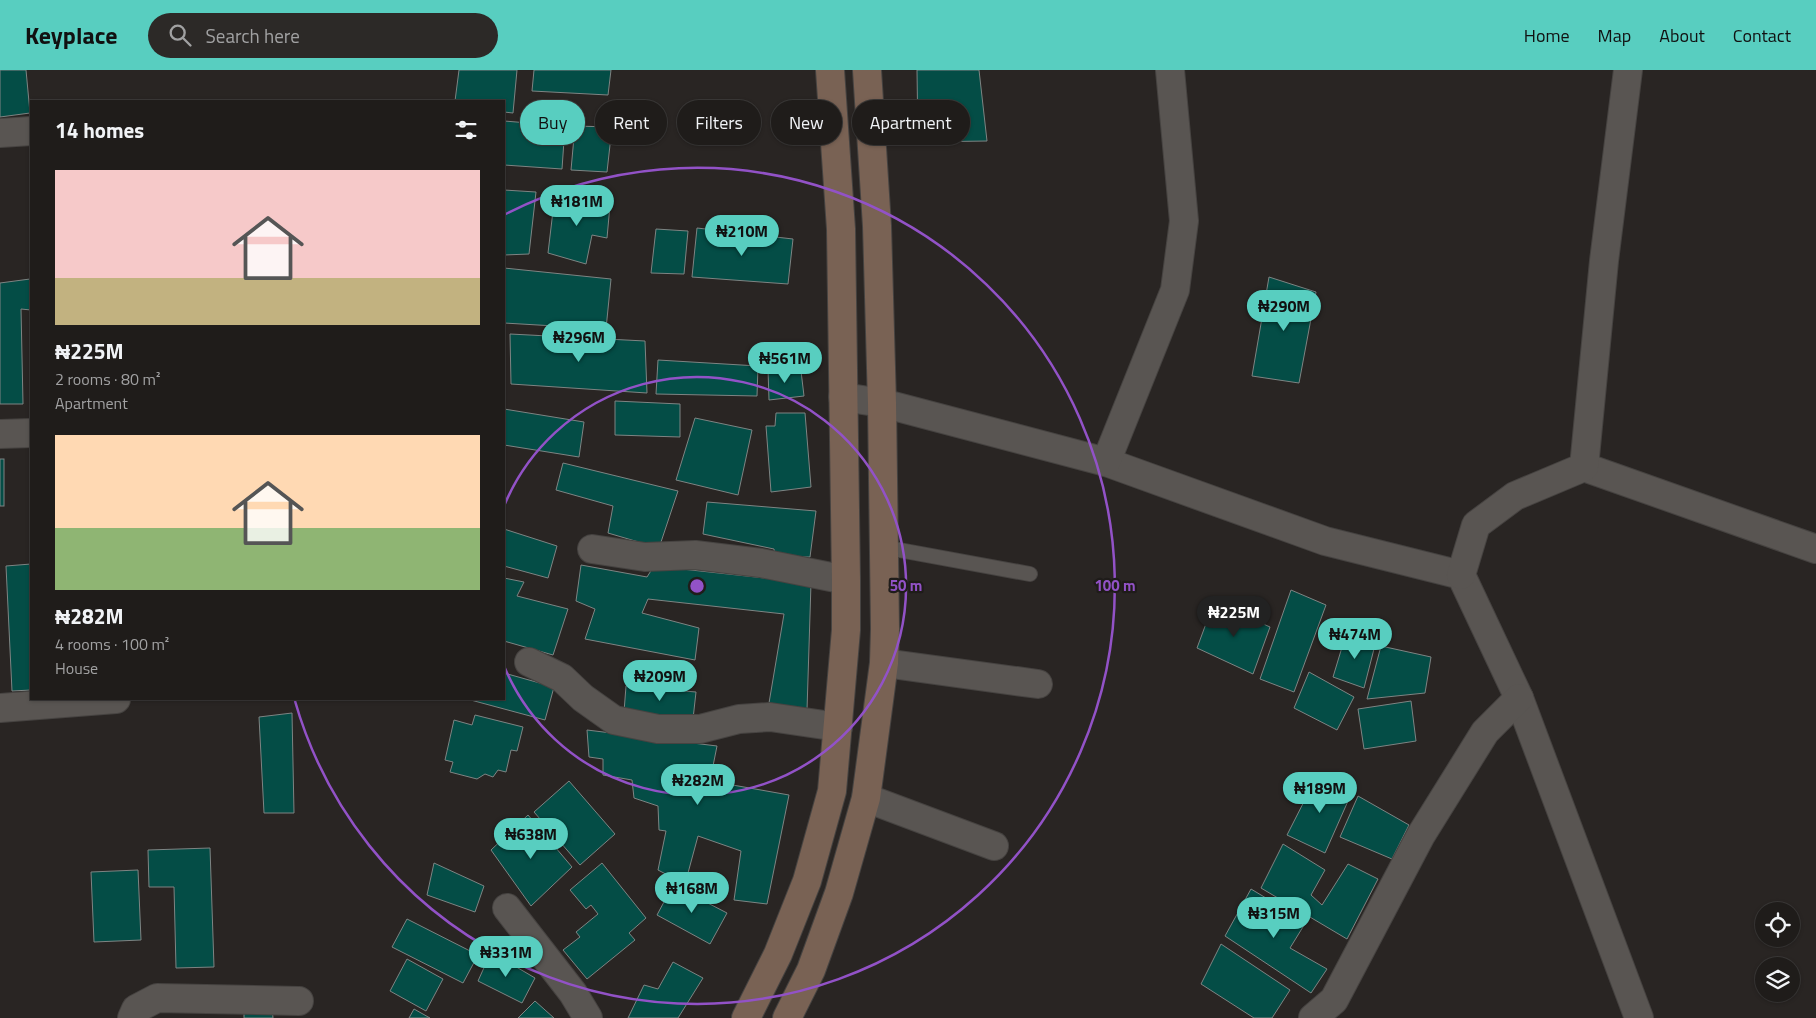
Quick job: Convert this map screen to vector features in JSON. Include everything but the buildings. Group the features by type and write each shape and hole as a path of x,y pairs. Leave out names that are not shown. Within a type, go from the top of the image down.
{"main road":[{"path":"746,1018 778,954 807,881 832,791 838,727 846,630 846,580 840,229 830,70"},
{"path":"787,1018 811,970 839,892 866,798 884,663 882,403 876,226 867,70"}],"street":[{"path":"1106,462 1175,290 1184,220 1170,70"},
{"path":"1584,468 1604,260 1628,70"},
{"path":"0,133 30,131"},
{"path":"843,397 882,403 1106,462 1325,540 1461,575"},
{"path":"0,434 30,433"},
{"path":"1639,1018 1519,698 1461,575 1476,525 1515,496 1584,468 1816,549"},
{"path":"592,548 645,557 695,555 761,563 846,580"},
{"path":"529,662 562,678 583,698 614,720 658,729 700,729 739,719 770,717 838,727"},
{"path":"884,663 1038,684"},
{"path":"1313,1018 1334,1000 1421,835 1485,732 1519,698"},
{"path":"0,708 103,700"},
{"path":"866,798 994,846"},
{"path":"507,908 572,993 588,1018"},
{"path":"132,1018 136,1009 157,998 298,1001"}],"lane":[{"path":"883,547 1030,574"}]}
